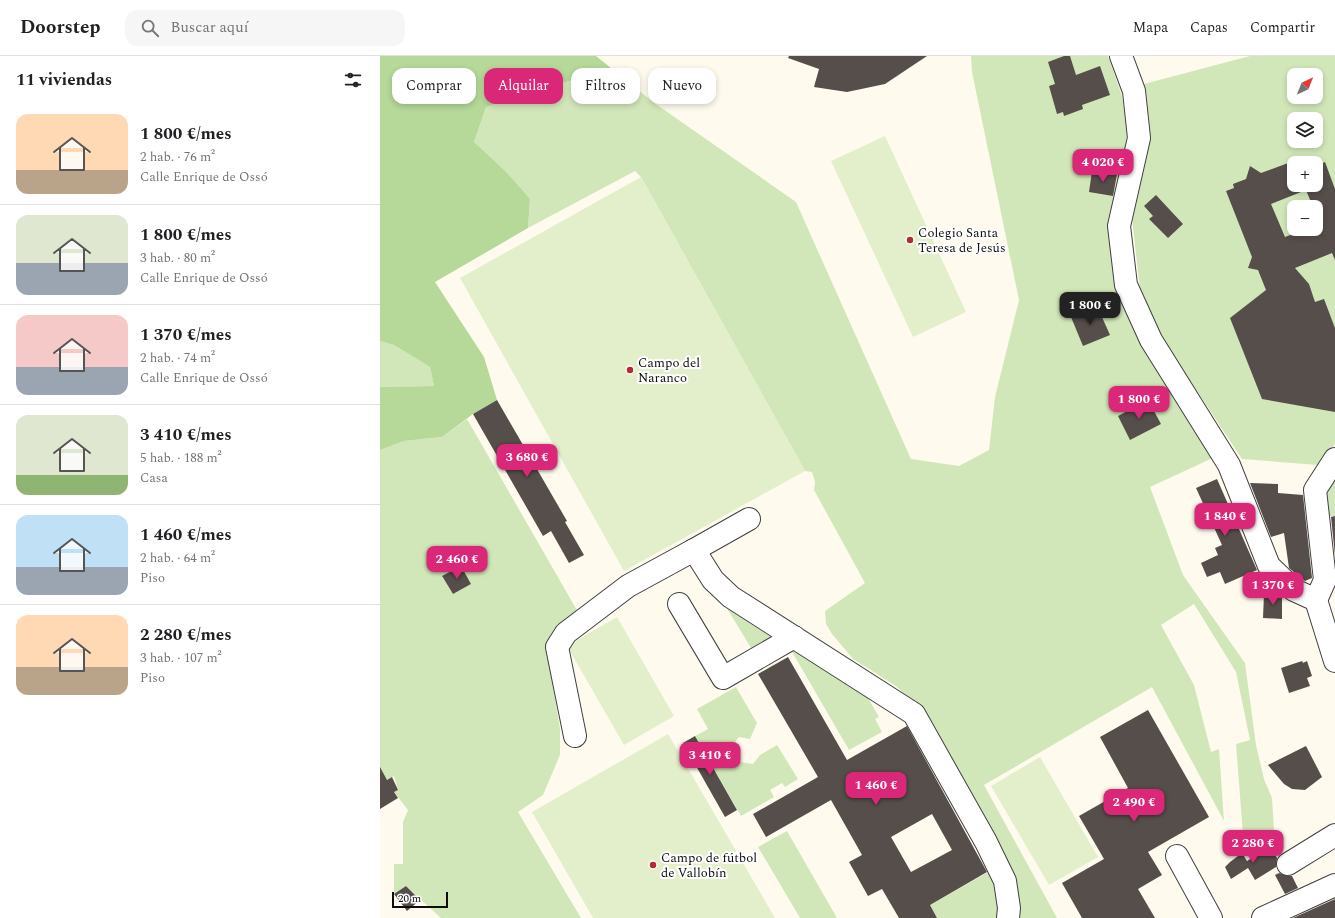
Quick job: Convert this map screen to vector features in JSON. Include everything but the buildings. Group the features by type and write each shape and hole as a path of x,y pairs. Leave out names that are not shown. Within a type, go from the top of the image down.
{"street":[{"path":"1121,56 1134,91 1139,138 1119,226 1126,285 1151,340 1229,465 1269,566 1294,590 1316,600"},
{"path":"1335,459 1315,490 1325,580 1316,600 1335,661"},
{"path":"574,736 557,647 566,633 628,586 749,519"},
{"path":"694,550 713,580 731,597 914,714 986,842 1005,881 1009,908 1008,918"},
{"path":"680,604 723,678 794,637"},
{"path":"1288,864 1335,835"},
{"path":"1177,856 1210,918"},
{"path":"1263,918 1335,885"}],"green space":[{"path":"380,56 596,56 611,68 571,68 571,80 563,83 563,68 484,68 484,104 496,104 486,107 474,142 505,171 530,199 528,228 435,282 484,357 497,400 473,414 442,437 404,441 380,450 380,387 434,386 430,367 394,345 380,341"},
{"path":"971,56 1108,56 1122,96 1128,130 1111,229 1111,250 1115,279 1215,457 1150,487 1183,575 1245,663 1256,745 1264,779 1272,798 1274,829 1271,835 1245,851 1242,844 1243,835 1236,744 1250,740 1236,672 1194,604 1161,625 1194,685 1211,752 1219,749 1224,821 1152,687 984,785 1057,918 1019,918 923,712 896,686 853,659 832,634 826,624 825,611 865,583 814,490 815,482 812,472 805,471 641,177 635,171 528,228 530,199 474,142 486,107 496,104 563,104 563,83 571,80 571,104 640,104 640,91 648,98 648,104 656,104 796,202 911,459 959,466 989,450 995,397 1019,300 972,72"},
{"path":"1250,56 1335,56 1335,444 1318,465 1242,459 1158,332 1140,290 1132,218 1149,141 1147,104 1144,84"},
{"path":"885,136 966,312 913,337 831,161"},
{"name":"Campo del Naranco","path":"641,177 805,471 624,571 460,278"},
{"path":"380,341 394,345 430,367 434,386 380,387"},
{"path":"467,419 578,612 553,639 552,680 560,729 560,755 543,795 518,812 581,918 441,918 406,886 394,894 394,864 403,864 403,822 408,810 394,792 398,790 394,776 380,784 380,450 404,441 442,437","holes":["460,566 471,584 453,594 442,577"]},
{"path":"1335,471 1335,516 1327,517 1325,492"},
{"path":"722,600 776,634 751,648"},
{"path":"617,617 674,716 624,745 567,646"},
{"path":"791,650 826,666 861,686 879,717 875,719 882,732 849,750"},
{"path":"736,687 757,723 750,739 739,737 735,742 735,757 741,762 753,764 760,755 777,745 798,779 785,787 782,783 770,790 774,797 741,816 695,736 708,729 697,709"},
{"name":"Campo de fútbol de Vallobín","path":"668,734 775,918 593,918 532,812"},
{"path":"1040,757 1098,857 1049,885 991,786"},
{"path":"787,831 837,918 800,918 758,847"},
{"path":"992,870 1001,918 937,918 930,905"}],"place":[{"name":"Colegio Santa Teresa de Jesús","path":"910,240"},
{"name":"Campo del Naranco","path":"630,370"},
{"name":"Campo de fútbol de Vallobín","path":"653,865"}]}
